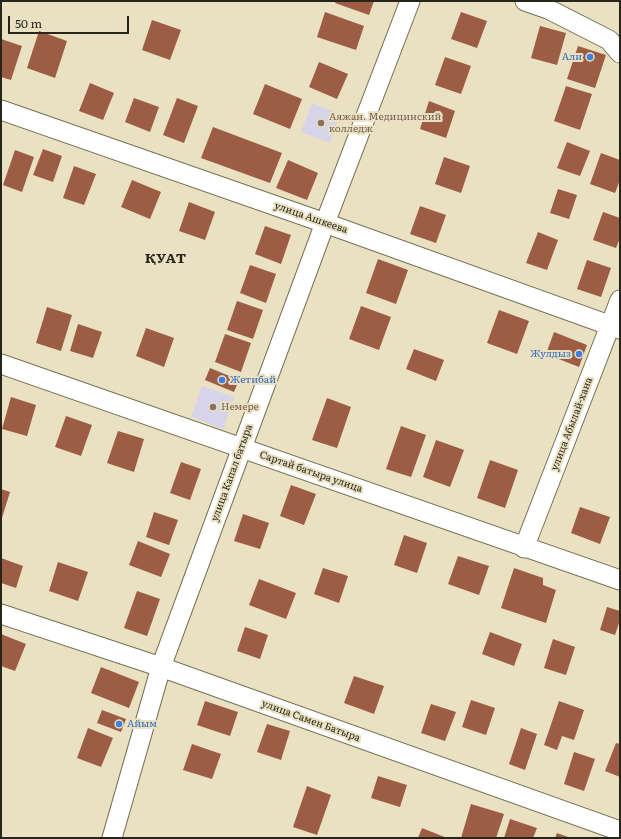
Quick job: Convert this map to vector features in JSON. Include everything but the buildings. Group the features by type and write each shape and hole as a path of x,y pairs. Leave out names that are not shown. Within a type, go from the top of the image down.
{"street":[{"name":"улица Капал батыра","path":"112,838 161,667 324,223 410,1"},
{"path":"525,1 548,9 609,40 620,53"},
{"name":"улица Ашкеева","path":"1,110 324,223 615,328"},
{"name":"улица Абылай-хана","path":"524,548 615,328 620,300"},
{"name":"Сартай батыра улица","path":"1,364 524,548 620,580"},
{"name":"улица Самен Батыра","path":"1,614 161,667 620,831"}],"shaded area":[{"name":"Аяжан. Медицинский колледж","path":"312,103 340,114 330,143 301,132"},
{"name":"Немере","path":"202,386 234,397 223,429 191,417"}],"place":[{"name":"Али","path":"590,57"},
{"name":"Аяжан. Медицинский колледж","path":"321,123"},
{"name":"Жулдыз","path":"579,354"},
{"name":"Жетибай","path":"222,380"},
{"name":"Немере","path":"213,407"},
{"name":"Айым","path":"119,724"}],"district":[{"name":"ҚУАТ","path":"166,259"}]}
